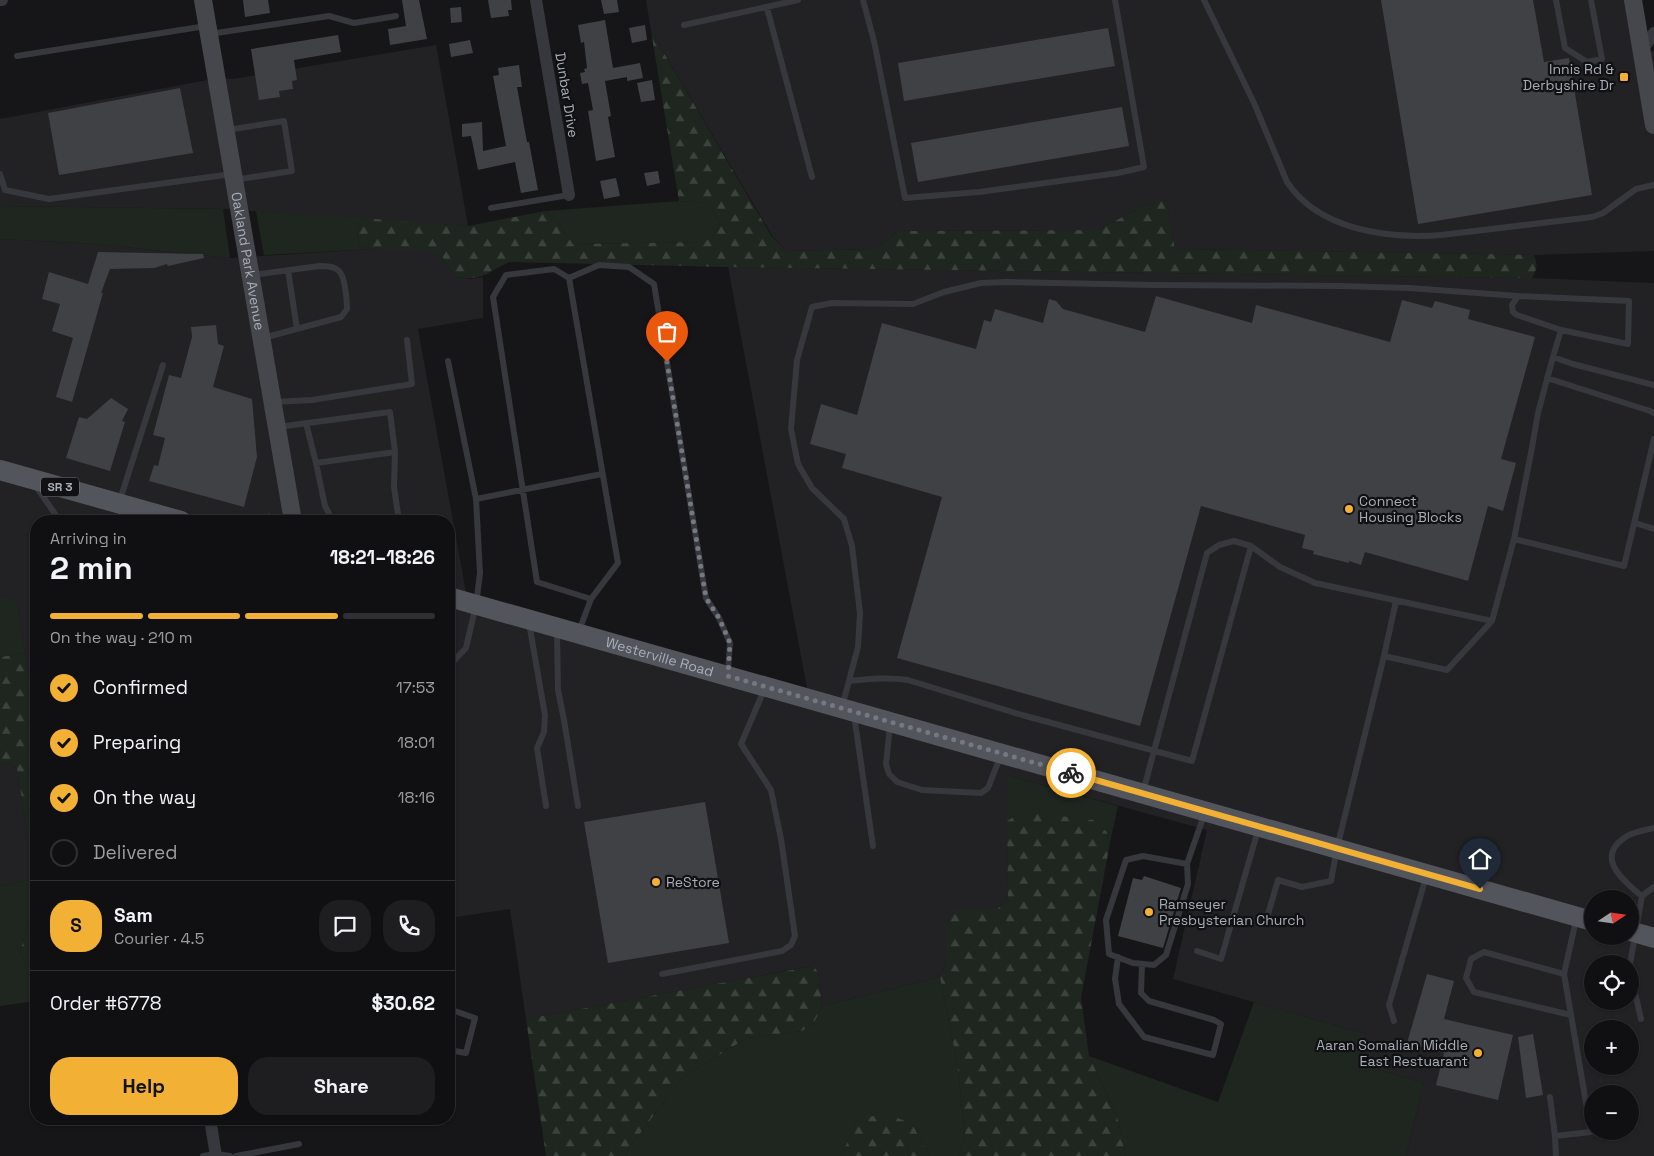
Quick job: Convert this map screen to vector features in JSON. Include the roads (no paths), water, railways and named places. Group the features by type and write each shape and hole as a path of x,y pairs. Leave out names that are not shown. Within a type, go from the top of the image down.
{"main road":[{"name":"Oakland Park Avenue","path":"203,0 292,515"},
{"path":"1633,0 1647,60 1654,125"},
{"name":"SR 3","path":"0,470 119,504 141,515"},
{"name":"Westerville Road","path":"455,599 1584,918"},
{"path":"1639,934 1654,938"}],"street":[{"name":"Dunbar Drive","path":"536,0 568,195"},
{"path":"1647,60 1654,33"},
{"path":"210,1125 212,1155"}],"lane":[{"path":"684,25 798,0"},
{"path":"863,0 876,51 905,198 979,192 1118,173 1144,167 1115,0"},
{"path":"1204,0 1254,103 1287,182 1309,207 1338,221 1365,231 1391,235 1421,237 1441,235 1592,217 1603,213 1636,189 1654,185"},
{"path":"1556,0 1565,48 1587,62 1602,58 1591,0"},
{"path":"767,8 812,177"},
{"path":"17,56 208,30 330,16 354,23 396,16"},
{"path":"0,174 5,190 49,199 292,171 284,121 225,130"},
{"path":"491,208 568,195"},
{"path":"569,278 599,265 629,267 654,284 706,598 719,618 730,643 728,676"},
{"path":"250,276 329,266 341,273 347,298 348,310 341,317 261,338"},
{"path":"578,634 591,599 618,563 569,278 554,269 506,275 493,297 537,582 591,599"},
{"path":"288,270 297,330"},
{"path":"873,846 848,710 849,681 858,647 860,613 852,546 844,519 812,488 798,464 791,429 797,360 812,307 832,303 913,304 944,292 981,283 1007,282 1409,288 1518,296 1629,301 1628,344 1561,330 1517,315 1513,312 1512,305 1518,296"},
{"path":"1384,656 1447,670 1492,621 1514,538 1538,413 1561,330"},
{"path":"272,402 312,400 412,384 407,340"},
{"path":"1553,357 1654,385"},
{"path":"448,361 476,499 480,574 476,604 466,648 455,660"},
{"path":"119,504 163,365"},
{"path":"1547,378 1650,411 1654,414"},
{"path":"277,427 390,412 396,452 394,487 398,515"},
{"path":"306,423 325,506 330,515"},
{"path":"1514,538 1624,566 1654,439"},
{"path":"316,463 396,452"},
{"path":"476,499 522,488 602,474"},
{"path":"31,479 56,515"},
{"path":"1635,523 1654,529"},
{"path":"1143,793 1207,553 1219,545 1234,541 1251,546 1280,567 1315,583 1492,621"},
{"path":"849,681 878,678 908,680 1022,715 1192,761 1251,546"},
{"path":"1266,921 1278,880 1302,887 1331,881 1337,848 1396,601"},
{"path":"528,620 545,715 544,732 537,748 546,806"},
{"path":"556,628 558,690 578,806"},
{"path":"662,974 782,951 791,945 795,936 781,839 771,790 742,744 765,686"},
{"path":"890,722 886,764 889,774 897,782 922,790 981,793 988,788 1001,753"},
{"path":"1188,864 1143,856 1126,860 1106,920 1109,954 1133,963 1154,965 1166,956 1188,884 1188,864 1205,811"},
{"path":"1197,952 1222,959 1259,826"},
{"path":"1642,896 1620,877 1612,865 1612,854 1625,837 1654,828"},
{"path":"1394,1021 1389,1005 1427,874"},
{"path":"1639,907 1642,896 1654,887"},
{"path":"1556,1136 1591,1132 1564,974 1584,921"},
{"path":"1564,974 1484,952 1471,959 1466,978 1474,992 1572,1015"},
{"path":"1118,957 1115,979 1119,1004 1144,1037 1213,1055 1221,1024 1214,1020 1149,1001 1141,993 1142,964"},
{"path":"1639,1010 1641,1019"},
{"path":"455,1012 475,1018 466,1053 455,1051"},
{"path":"1550,1097 1556,1136 1556,1156"},
{"path":"236,1156 299,1144"},
{"path":"212,1155 230,1156"}],"place":[{"name":"Innis Rd & Derbyshire Dr","path":"1624,77"},
{"name":"Connect Housing Blocks","path":"1349,509"},
{"name":"ReStore","path":"656,882"},
{"name":"Ramseyer Presbysterian Church","path":"1149,912"},
{"name":"Aaran Somalian Middle East Restuarant","path":"1478,1053"}]}
